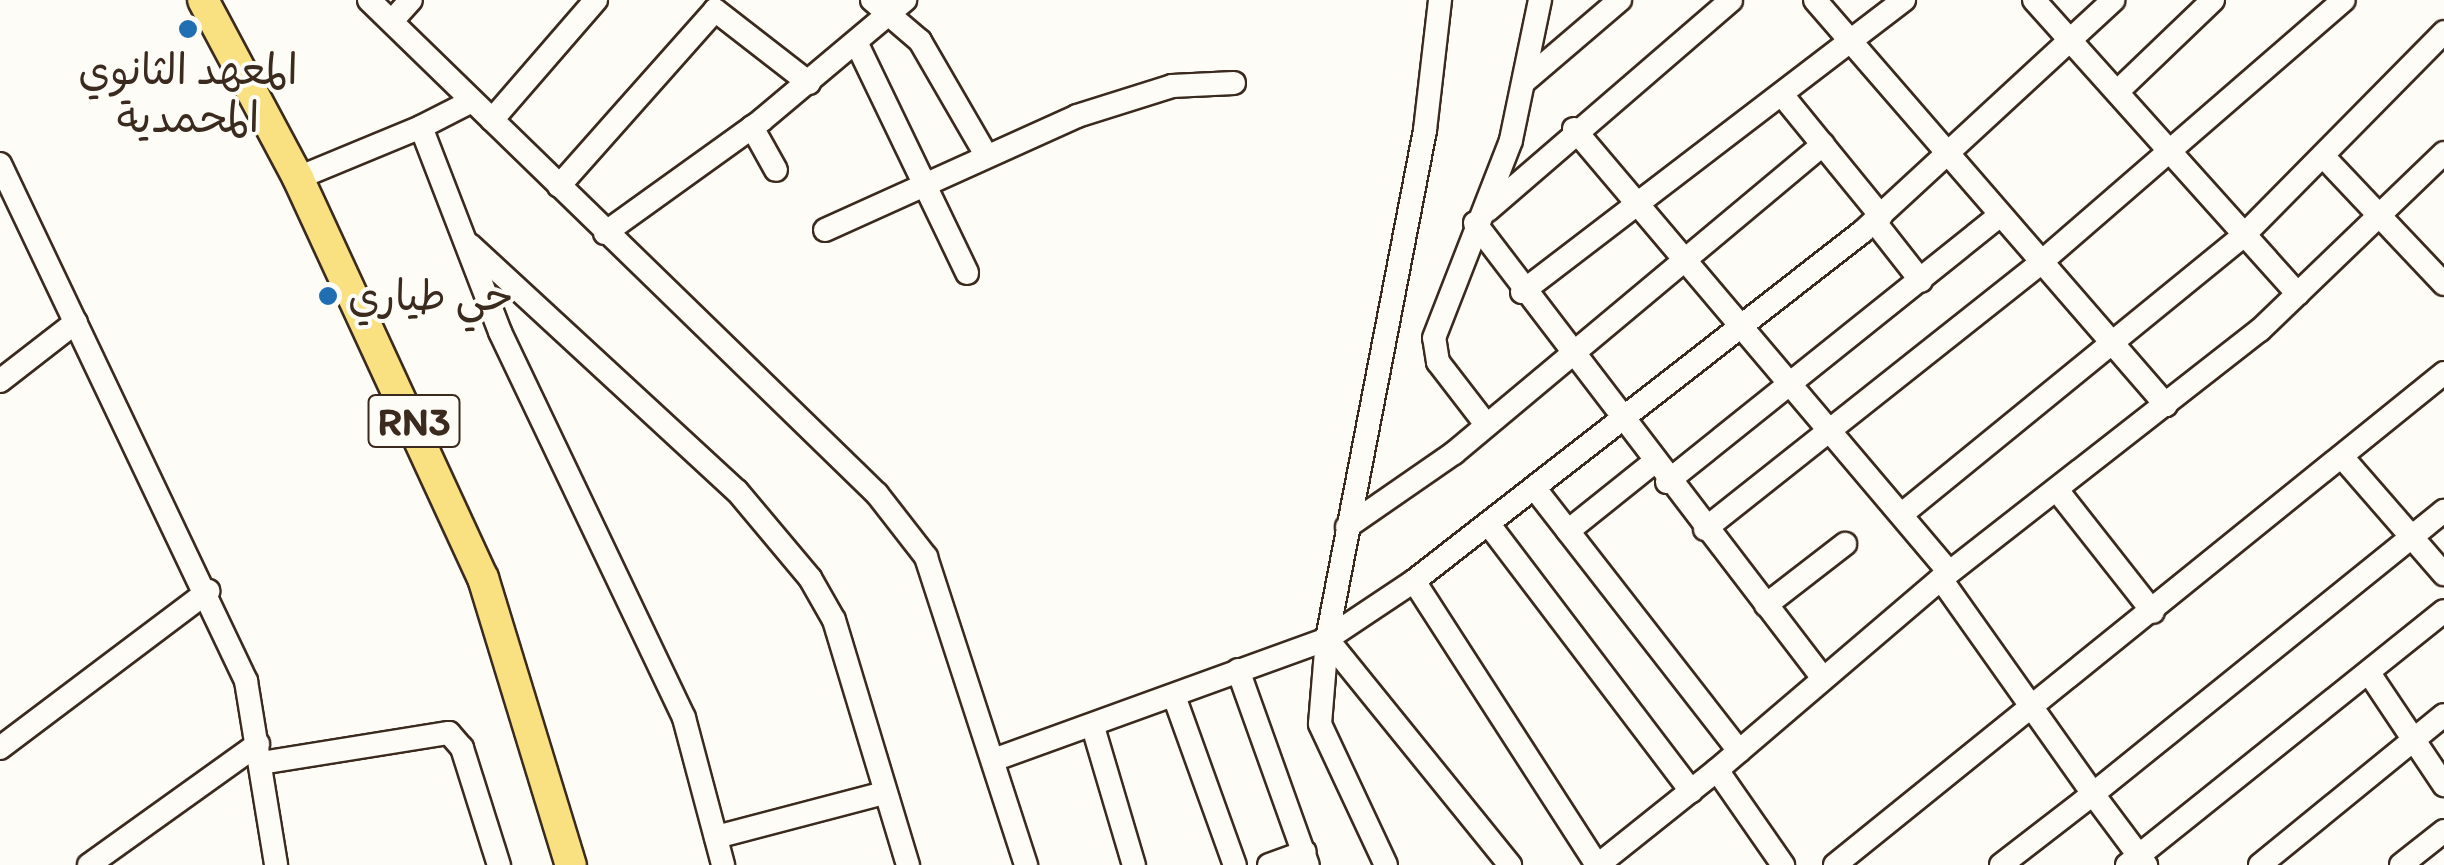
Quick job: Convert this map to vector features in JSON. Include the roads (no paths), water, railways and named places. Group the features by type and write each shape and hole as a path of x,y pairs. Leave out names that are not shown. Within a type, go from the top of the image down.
{"main road":[{"name":"RN3","path":"203,0 298,178 483,578 571,865"}],"street":[{"path":"370,0 877,494 926,556 996,759 1026,865"},
{"path":"392,21 411,0"},
{"path":"492,120 596,0"},
{"path":"872,0 898,8 942,74 986,155"},
{"path":"1386,865 1324,749 1326,639 1425,130 1440,0"},
{"path":"1485,424 1434,354 1475,222 1504,160 1540,0"},
{"path":"1524,80 1620,0"},
{"path":"1475,222 1574,129 1731,0"},
{"path":"1815,0 1998,217 2166,405"},
{"path":"1522,292 1641,208 1904,0"},
{"path":"2034,0 2298,294"},
{"path":"996,759 1093,727 1326,639 1414,581 1490,526 1878,219 1950,157 2113,0"},
{"path":"2117,92 2213,0"},
{"path":"1705,529 2039,264 2344,0"},
{"path":"605,233 752,127 898,8"},
{"path":"559,186 715,10 809,83"},
{"path":"1902,514 2246,233 2444,32"},
{"path":"856,44 967,273"},
{"path":"825,230 986,155 1135,96 1234,83"},
{"path":"1783,96 1823,144 1921,281"},
{"path":"298,178 472,100"},
{"path":"420,126 548,439 684,718 723,865"},
{"path":"752,127 776,170"},
{"path":"1574,129 1736,330 1902,514 2137,862 2444,611"},
{"path":"1347,527 1485,424 1568,350 1823,144"},
{"path":"1414,581 1598,865 1717,770 1945,575 2166,405 2298,294 2444,153"},
{"path":"2323,156 2444,284"},
{"path":"0,164 208,590 246,681 276,865"},
{"path":"1568,530 1789,386 1998,217"},
{"path":"1475,222 1522,292 1822,677"},
{"path":"465,242 737,490 810,578 834,620 908,865"},
{"path":"0,381 76,322"},
{"path":"1835,865 2030,706 2153,612 2444,372"},
{"path":"2342,458 2444,574"},
{"path":"1536,490 1739,751"},
{"path":"2057,490 2153,612"},
{"path":"2001,865 2444,511"},
{"path":"1490,526 1691,791"},
{"path":"1766,606 1846,544"},
{"path":"0,748 208,590"},
{"path":"1326,639 1510,865"},
{"path":"1238,670 1306,859 1269,865"},
{"path":"2369,673 2444,785"},
{"path":"1174,696 1235,865"},
{"path":"2260,865 2444,715"},
{"path":"1093,727 1134,865"},
{"path":"89,865 259,753 449,733 462,748 500,865"},
{"path":"1717,770 1783,865"},
{"path":"716,837 884,794"},
{"path":"2401,865 2444,831"}],"place":[{"name":"المعهد الثانوي المحمدية","path":"188,29"},
{"name":"حي طياري","path":"328,296"}]}
